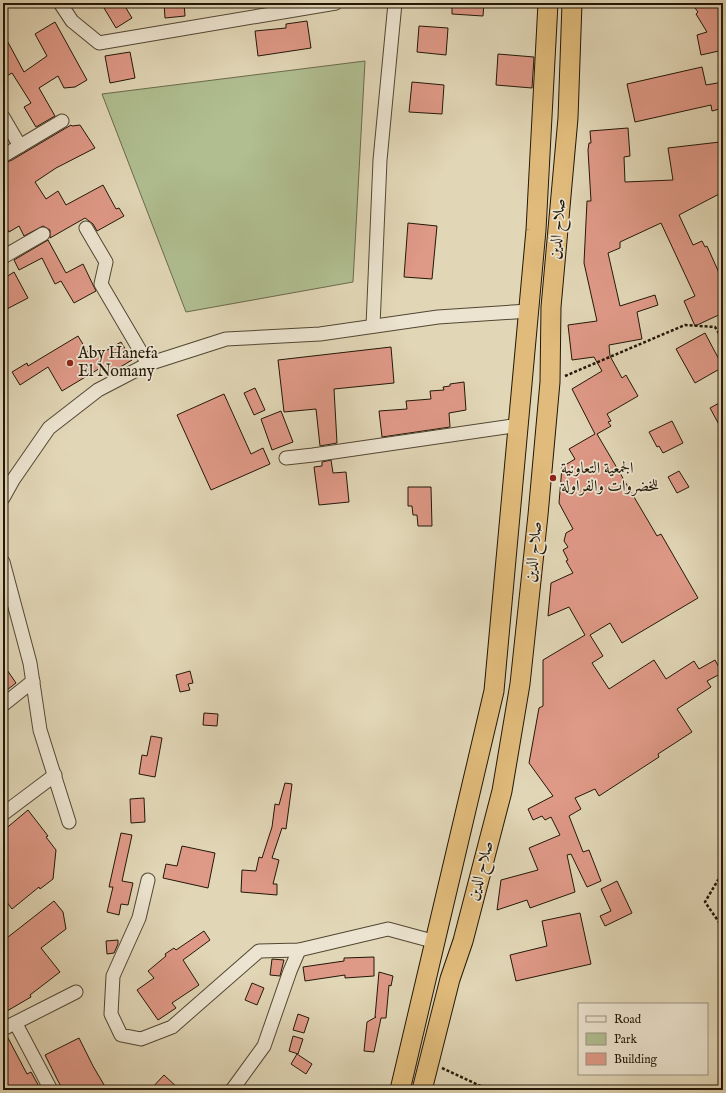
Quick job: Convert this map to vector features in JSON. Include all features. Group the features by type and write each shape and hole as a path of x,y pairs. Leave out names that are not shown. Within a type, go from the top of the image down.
{"highway":[{"name":"صلاح الدين","path":"400,1090 494,691 536,222 548,3"},
{"name":"صلاح الدين","path":"422,1090 450,979 463,940 502,791 520,684 538,515 550,382 551,306 568,118 572,3"}],"street":[{"path":"60,3 72,21 99,43 336,3"},
{"path":"373,326 380,160 395,3"},
{"path":"3,117 20,146"},
{"path":"3,156 62,121"},
{"path":"86,228 106,262 101,284 148,364"},
{"path":"3,257 43,234"},
{"path":"3,498 13,480 49,428 98,390 148,364 226,339 320,334 438,317 529,311"},
{"path":"286,458 519,425"},
{"path":"3,562 8,604 30,663 40,730 69,822"},
{"path":"3,705 33,681"},
{"path":"3,814 55,775"},
{"path":"148,880 139,918 113,976 111,1014 121,1035 141,1039 172,1027 259,951 300,950 388,929 436,942"},
{"path":"232,1090 264,1046 290,971 300,950"},
{"path":"3,1029 16,1024 76,992"},
{"path":"16,1024 52,1090"}],"path":[{"path":"550,382 685,325 715,327 723,340"},
{"path":"723,876 718,880 705,902 723,928"},
{"path":"429,1062 489,1090"}],"green space":[{"path":"365,61 353,282 186,312 102,94"}],"building":[{"path":"101,3 123,3 132,18 116,28"},
{"path":"164,3 184,3 185,16 165,18"},
{"path":"452,3 484,3 483,16 452,14"},
{"path":"696,3 717,3 723,12 723,50 701,55 697,35 707,32 696,14 698,12 695,8 698,6"},
{"path":"307,21 311,48 258,56 255,31 286,28 286,24"},
{"path":"55,22 87,80 75,87 64,88 58,76 39,88 55,116 36,127 24,107 31,103 12,73 3,78 3,33 24,72 47,56 35,34"},
{"path":"419,26 448,28 446,55 417,52"},
{"path":"130,52 135,78 110,83 105,56"},
{"path":"498,54 534,57 532,88 496,85"},
{"path":"702,67 706,85 723,82 723,108 712,111 711,105 635,122 627,84"},
{"path":"412,82 444,85 442,114 409,112"},
{"path":"71,125 80,125 95,148 56,168 35,182 46,199 58,191 66,205 103,185 116,209 119,208 124,216 97,231 93,224 85,218 50,238 50,230 43,226 24,236 19,226 9,232 3,221 3,164"},
{"path":"628,128 630,156 624,157 625,182 673,180 668,148 720,142 723,160 723,192 679,215 693,245 702,241 705,247 707,246 720,275 723,274 723,313 695,326 684,301 695,296 661,223 620,242 620,248 608,253 620,306 655,295 658,305 637,312 642,339 609,345 610,356 622,378 626,375 638,396 607,414 611,421 608,422 611,426 597,434 657,536 661,534 698,598 622,643 610,623 590,635 603,656 592,663 609,689 654,660 666,679 694,661 699,669 715,660 722,673 707,681 711,687 677,709 692,732 658,754 659,757 599,796 595,789 575,798 581,809 569,816 583,852 589,850 601,881 587,887 571,854 567,855 575,892 530,908 527,900 497,910 501,880 538,870 529,848 560,835 551,817 545,820 542,816 533,820 528,809 553,796 529,763 539,708 543,706 543,660 585,635 569,607 548,616 551,583 573,573 566,561 568,560 563,550 568,547 564,541 566,533 573,529 559,503 562,467 575,459 569,449 595,434 572,389 602,371 594,357 572,360 568,325 597,321 584,263 587,201 591,201 588,150 589,143 591,143 590,131"},
{"path":"408,223 437,226 432,279 404,277"},
{"path":"48,240 66,273 83,264 96,291 74,303 61,281 55,284 42,258 19,270 14,260"},
{"path":"14,272 28,298 3,311 3,279"},
{"path":"705,333 723,367 695,383 676,349"},
{"path":"78,336 92,359 121,342 132,360 107,375 102,367 62,391 48,367 20,385 12,372 27,363 28,366"},
{"path":"391,347 394,383 334,389 337,443 320,446 316,409 284,412 278,360"},
{"path":"464,382 466,410 449,413 450,427 382,437 379,411 407,409 406,401 431,399 430,391 444,390 443,387 450,386 450,384"},
{"path":"255,388 265,410 254,415 244,393"},
{"path":"224,394 251,454 263,448 270,464 211,490 177,415"},
{"path":"723,401 723,432 710,408"},
{"path":"281,411 293,442 272,450 261,419"},
{"path":"672,421 683,443 663,453 659,446 657,447 649,432"},
{"path":"331,460 333,473 346,472 349,502 319,505 314,467 322,466 322,462"},
{"path":"679,471 689,487 677,493 668,477"},
{"path":"408,487 431,487 432,526 418,526 417,515 413,515 412,506 408,506"},
{"path":"3,664 16,683 3,693"},
{"path":"190,671 193,683 188,684 190,690 180,692 176,675"},
{"path":"204,713 218,714 217,726 203,725"},
{"path":"151,736 162,738 155,777 139,774 142,755 147,756"},
{"path":"285,783 292,784 286,829 282,828 272,858 279,860 273,884 277,884 277,895 241,892 242,870 256,871 259,857 262,858 272,827 275,804 279,805"},
{"path":"144,798 145,822 131,823 130,799"},
{"path":"28,810 48,836 46,837 56,850 53,879 40,889 39,887 12,909 3,897 3,831"},
{"path":"121,833 132,835 122,881 133,883 128,905 121,904 119,915 107,912 113,887 109,887"},
{"path":"182,846 215,853 208,888 163,878 166,864 177,866"},
{"path":"617,881 632,913 605,926 600,916 611,911 601,889"},
{"path":"54,901 63,912 66,929 41,948 60,972 30,995 31,997 7,1011 3,1005 3,941"},
{"path":"580,913 591,964 516,981 510,955 547,946 542,921"},
{"path":"204,931 210,940 183,960 199,985 172,1003 176,1008 158,1020 137,990 154,978 148,971 166,956 165,954 174,948 176,950"},
{"path":"118,940 114,953 107,954 106,941"},
{"path":"374,957 374,976 345,978 345,975 305,981 303,967 344,961 344,958"},
{"path":"272,959 284,960 280,976 270,975"},
{"path":"379,972 393,976 391,986 389,985 386,1018 381,1018 374,1052 364,1051 367,1022 376,1017"},
{"path":"252,983 264,988 257,1005 245,1000"},
{"path":"298,1014 309,1018 304,1033 293,1030"},
{"path":"7,1036 27,1074 31,1072 41,1090 3,1090 3,1037"},
{"path":"293,1036 303,1039 298,1054 289,1051"},
{"path":"79,1038 107,1090 63,1090 58,1081 45,1055"},
{"path":"297,1054 312,1064 306,1074 291,1064"},
{"path":"164,1075 180,1090 150,1090"}],"place":[{"name":"Aby Hanefa El Nomany","path":"70,363"},
{"name":"الجمعية التعاونية للخضروات والفراولة","path":"553,478"}]}
